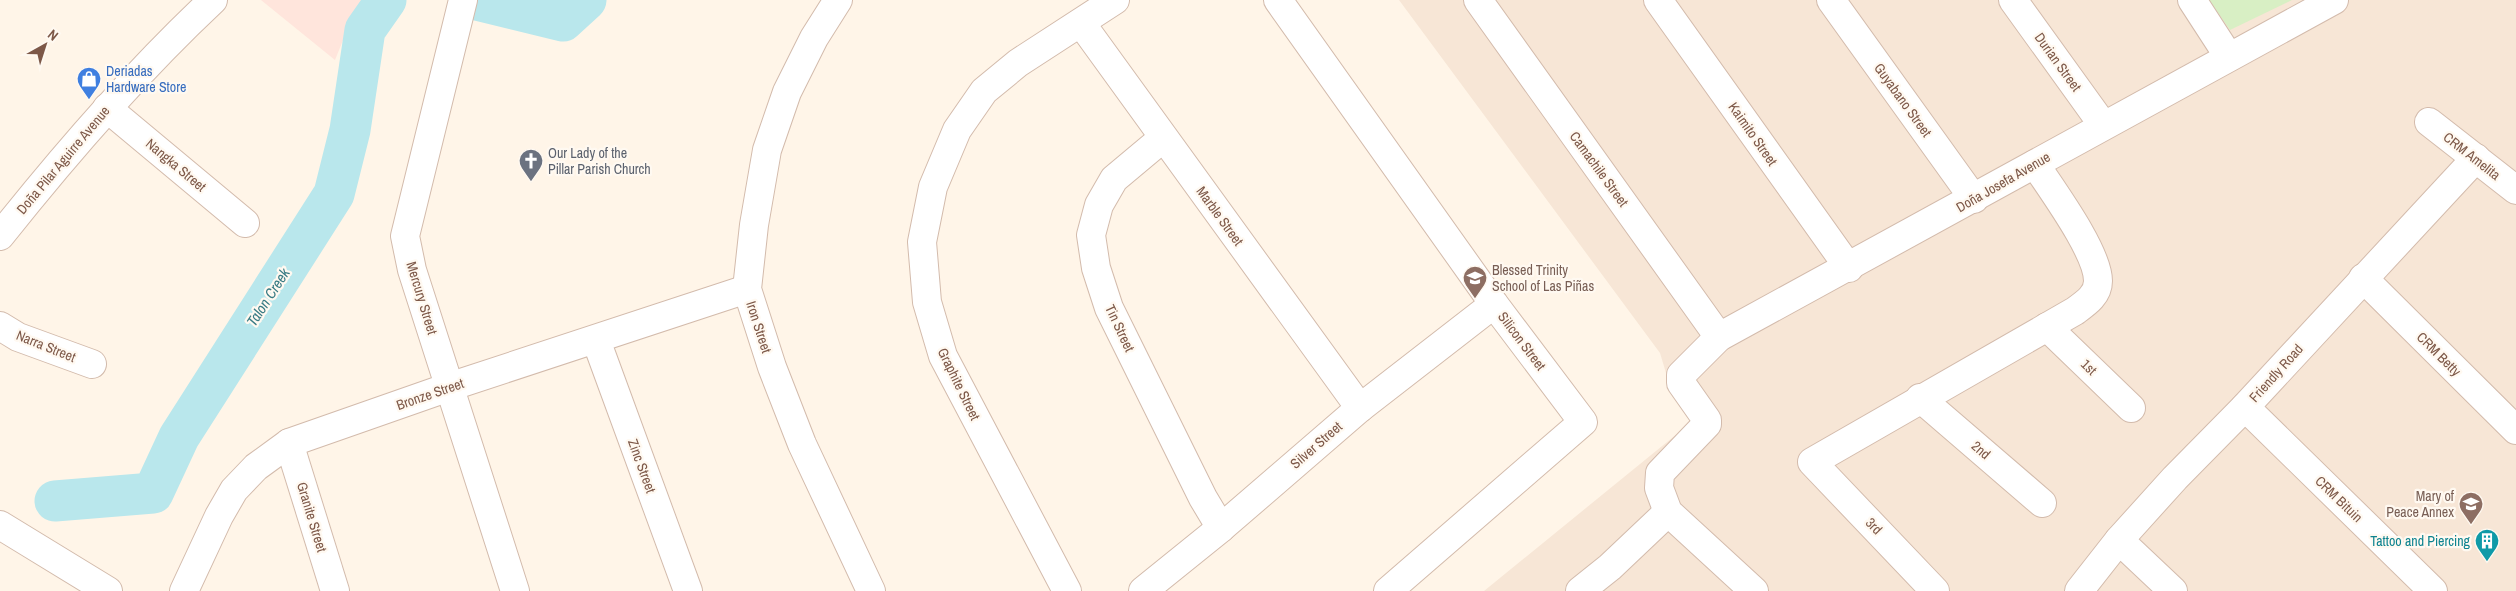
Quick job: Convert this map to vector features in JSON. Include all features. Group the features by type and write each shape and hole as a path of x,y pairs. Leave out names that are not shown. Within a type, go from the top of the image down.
{"street":[{"name":"Doña Pilar Aguirre Avenue","path":"0,236 107,108 163,47 213,0"},
{"name":"Iron Street","path":"838,0 814,38 787,92 767,150 754,225 747,289 772,367 802,444 870,591"},
{"name":"Graphite Street","path":"1068,591 943,356 927,302 922,242 933,187 957,130 984,91 1018,63 1115,0"},
{"name":"Silicon Street","path":"1278,0 1494,304 1583,422 1388,591"},
{"name":"Camachile Street","path":"1478,0 1719,337"},
{"name":"Kaimito Street","path":"1658,0 1849,268"},
{"name":"Guyabano Street","path":"1831,0 1974,199"},
{"name":"Durian Street","path":"2013,0 2103,125"},
{"path":"2192,0 2229,57"},
{"name":"Doña Josefa Avenue","path":"1668,512 1659,488 1660,473 1707,424 1707,420 1680,383 1681,375 1719,337 1849,268 2103,125 2334,0"},
{"name":"Mercury Street","path":"462,1 405,236 412,270 515,591"},
{"name":"Marble Street","path":"1080,23 1360,408"},
{"name":"Nangka Street","path":"107,108 245,223"},
{"name":"CRM Amelita","path":"2429,122 2516,190"},
{"name":"Tin Street","path":"1163,138 1114,179 1099,205 1091,235 1092,244 1096,268 1109,308 1203,498 1221,528"},
{"name":"Friendly Road","path":"2079,591 2119,540 2175,478 2245,407 2476,158"},
{"path":"1920,398 2047,326 2092,298 2098,282 2093,258 2036,164"},
{"name":"CRM Betty","path":"2363,278 2516,430"},
{"name":"Bronze Street","path":"184,591 219,516 234,490 256,467 289,443 449,387 747,289"},
{"name":"Silver Street","path":"1143,591 1221,528 1360,408 1494,304"},
{"name":"Narra Street","path":"0,326 18,337 92,364"},
{"name":"1st","path":"2047,326 2131,408"},
{"name":"Zinc Street","path":"596,340 688,591"},
{"name":"3rd","path":"1920,398 1812,462 1935,591"},
{"name":"2nd","path":"1920,398 2042,503"},
{"name":"CRM Bituin","path":"2245,407 2433,591"},
{"name":"Granite Street","path":"289,443 334,591"},
{"path":"1580,591 1610,567 1668,512 1754,591"},
{"path":"0,525 108,591"},
{"path":"2119,540 2173,591"}],"shaded area":[{"path":"261,0 368,0 354,13 335,60"},
{"path":"1399,0 2516,0 2516,591 1484,591 1699,416 1666,373 1660,353"}],"green space":[{"path":"2209,0 2292,0 2230,30"}],"waterway":[{"name":"Talon Creek","path":"55,501 153,493 179,437 334,194 350,130 365,30 386,0"},
{"name":"Talon Creek","path":"477,0 563,21 586,0"}],"place":[{"name":"Deriadas Hardware Store","path":"89,100"},
{"name":"Our Lady of the Pillar Parish Church","path":"531,182"},
{"name":"Blessed Trinity School of Las Piñas","path":"1475,299"},
{"name":"Mary of Peace Annex","path":"2471,525"},
{"name":"Tattoo and Piercing","path":"2487,562"}]}
